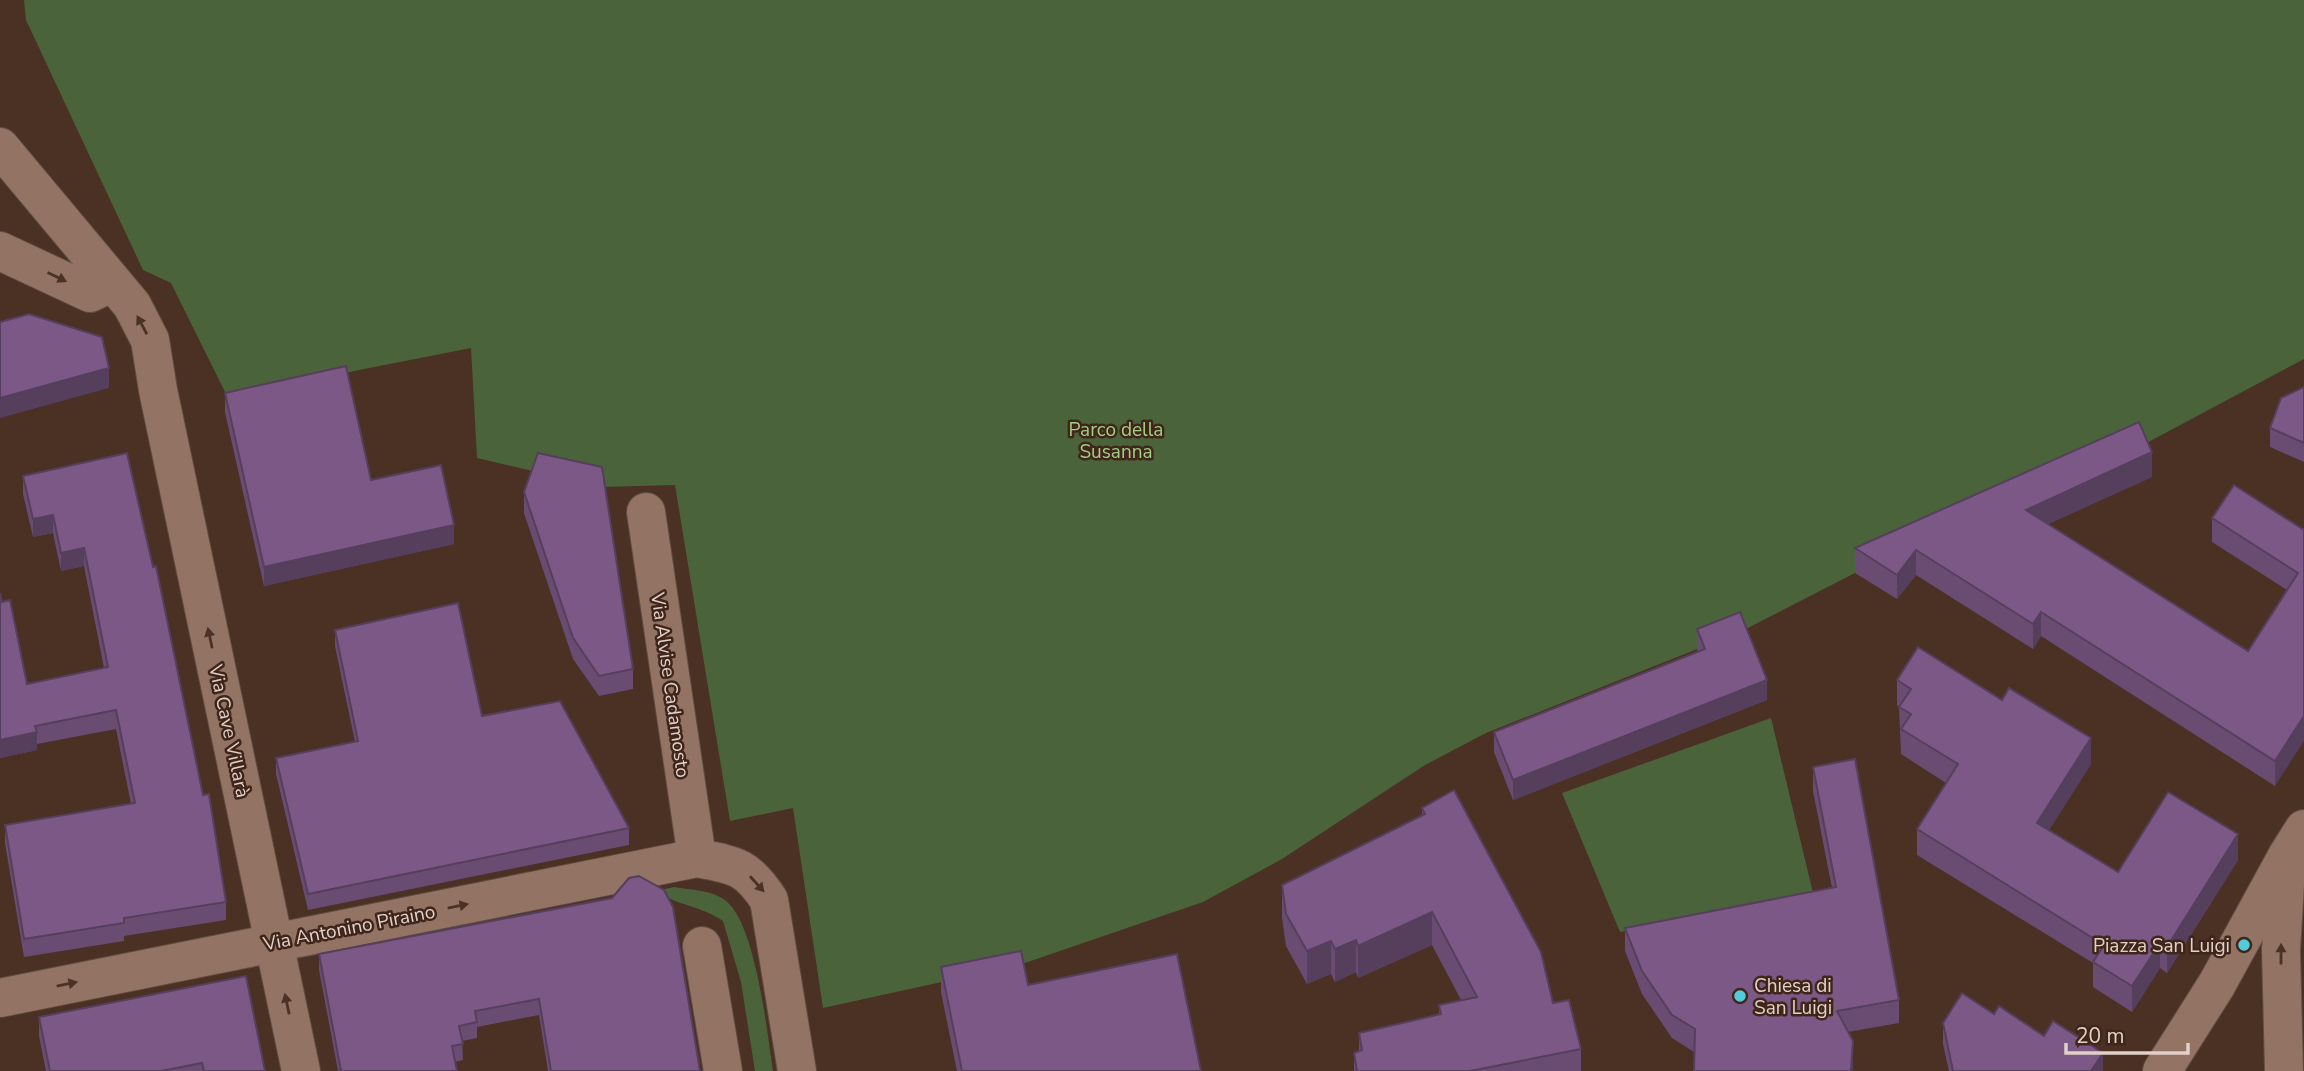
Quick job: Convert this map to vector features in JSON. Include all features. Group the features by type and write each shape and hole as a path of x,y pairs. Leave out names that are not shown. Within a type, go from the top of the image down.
{"street":[{"name":"Via Cave Villarà","path":"0,147 132,305 150,340 158,390 301,1071"},
{"path":"0,251 90,293 112,282"},
{"name":"Via Alvise Cadamosto","path":"646,512 697,858"},
{"path":"2162,1071 2217,984 2295,842"},
{"path":"2284,1071 2281,950 2295,842"},
{"path":"697,858 735,865 757,882 769,900 797,1071"},
{"name":"Via Antonino Piraino","path":"0,998 697,858"},
{"path":"702,946 723,1071"},
{"path":"2217,984 2252,982 2269,990 2283,1007"}],"green space":[{"name":"Parco della Susanna","path":"24,0 2304,0 2304,359 2139,447 1855,573 1740,632 1486,733 1425,765 1282,859 1203,902 1019,965 823,1008 793,808 730,821 675,485 602,487 477,458 471,348 227,396 171,283 143,270 26,20"},
{"path":"1771,718 1814,897 1620,932 1562,793"},
{"path":"674,887 721,897 736,914 745,932 758,980 773,1071 755,1071 741,982 723,921 656,891"}],"building":[{"path":"29,314 102,337 109,368 0,398 0,322"},
{"path":"346,366 371,480 441,465 454,525 264,567 225,393"},
{"path":"2304,387 2304,443 2270,428 2281,398"},
{"path":"2139,422 2152,452 2026,510 2248,651 2298,573 2212,518 2234,485 2304,530 2304,716 2275,761 2041,612 2033,624 1916,550 1897,575 1855,548"},
{"path":"127,453 153,567 156,566 203,795 209,794 226,902 124,918 124,923 24,939 5,825 135,803 116,710 35,726 37,732 0,740 0,593 2,602 10,600 27,684 108,667 84,548 61,553 53,515 33,519 23,476"},
{"path":"538,453 602,467 633,669 599,676 573,638 524,492"},
{"path":"458,603 482,716 560,701 629,828 308,894 276,758 358,741 335,630"},
{"path":"1740,612 1767,680 1513,780 1494,732 1705,649 1697,629"},
{"path":"1918,647 2002,700 2009,688 2091,738 2037,823 2118,872 2168,792 2238,834 2167,947 2160,943 2132,986 2093,962 2104,945 1917,829 1958,764 1901,729 1911,714 1899,707 1911,689 1897,680"},
{"path":"1855,759 1899,1000 1837,1011 1853,1041 1851,1071 1694,1071 1695,1029 1672,1015 1642,971 1625,928 1836,887 1813,767"},
{"path":"1454,790 1541,952 1553,1003 1569,1000 1581,1049 1470,1071 1357,1071 1354,1053 1362,1050 1359,1033 1441,1014 1439,1005 1477,997 1432,912 1358,946 1356,940 1335,949 1331,941 1307,951 1286,914 1282,885 1425,814 1422,808"},
{"path":"639,876 664,890 673,907 700,1071 551,1071 539,999 475,1011 477,1022 459,1026 463,1044 452,1046 457,1071 341,1071 319,954 612,898 629,878"},
{"path":"1021,951 1028,985 1177,954 1201,1071 962,1071 941,967"},
{"path":"246,976 265,1071 204,1071 202,1063 161,1071 50,1071 39,1017"},
{"path":"1962,993 1994,1014 1999,1006 2044,1036 2053,1021 2103,1053 2091,1071 1953,1071 1943,1023"}],"place":[{"name":"Piazza San Luigi","path":"2244,945"},
{"name":"Chiesa di San Luigi","path":"1740,996"}]}
